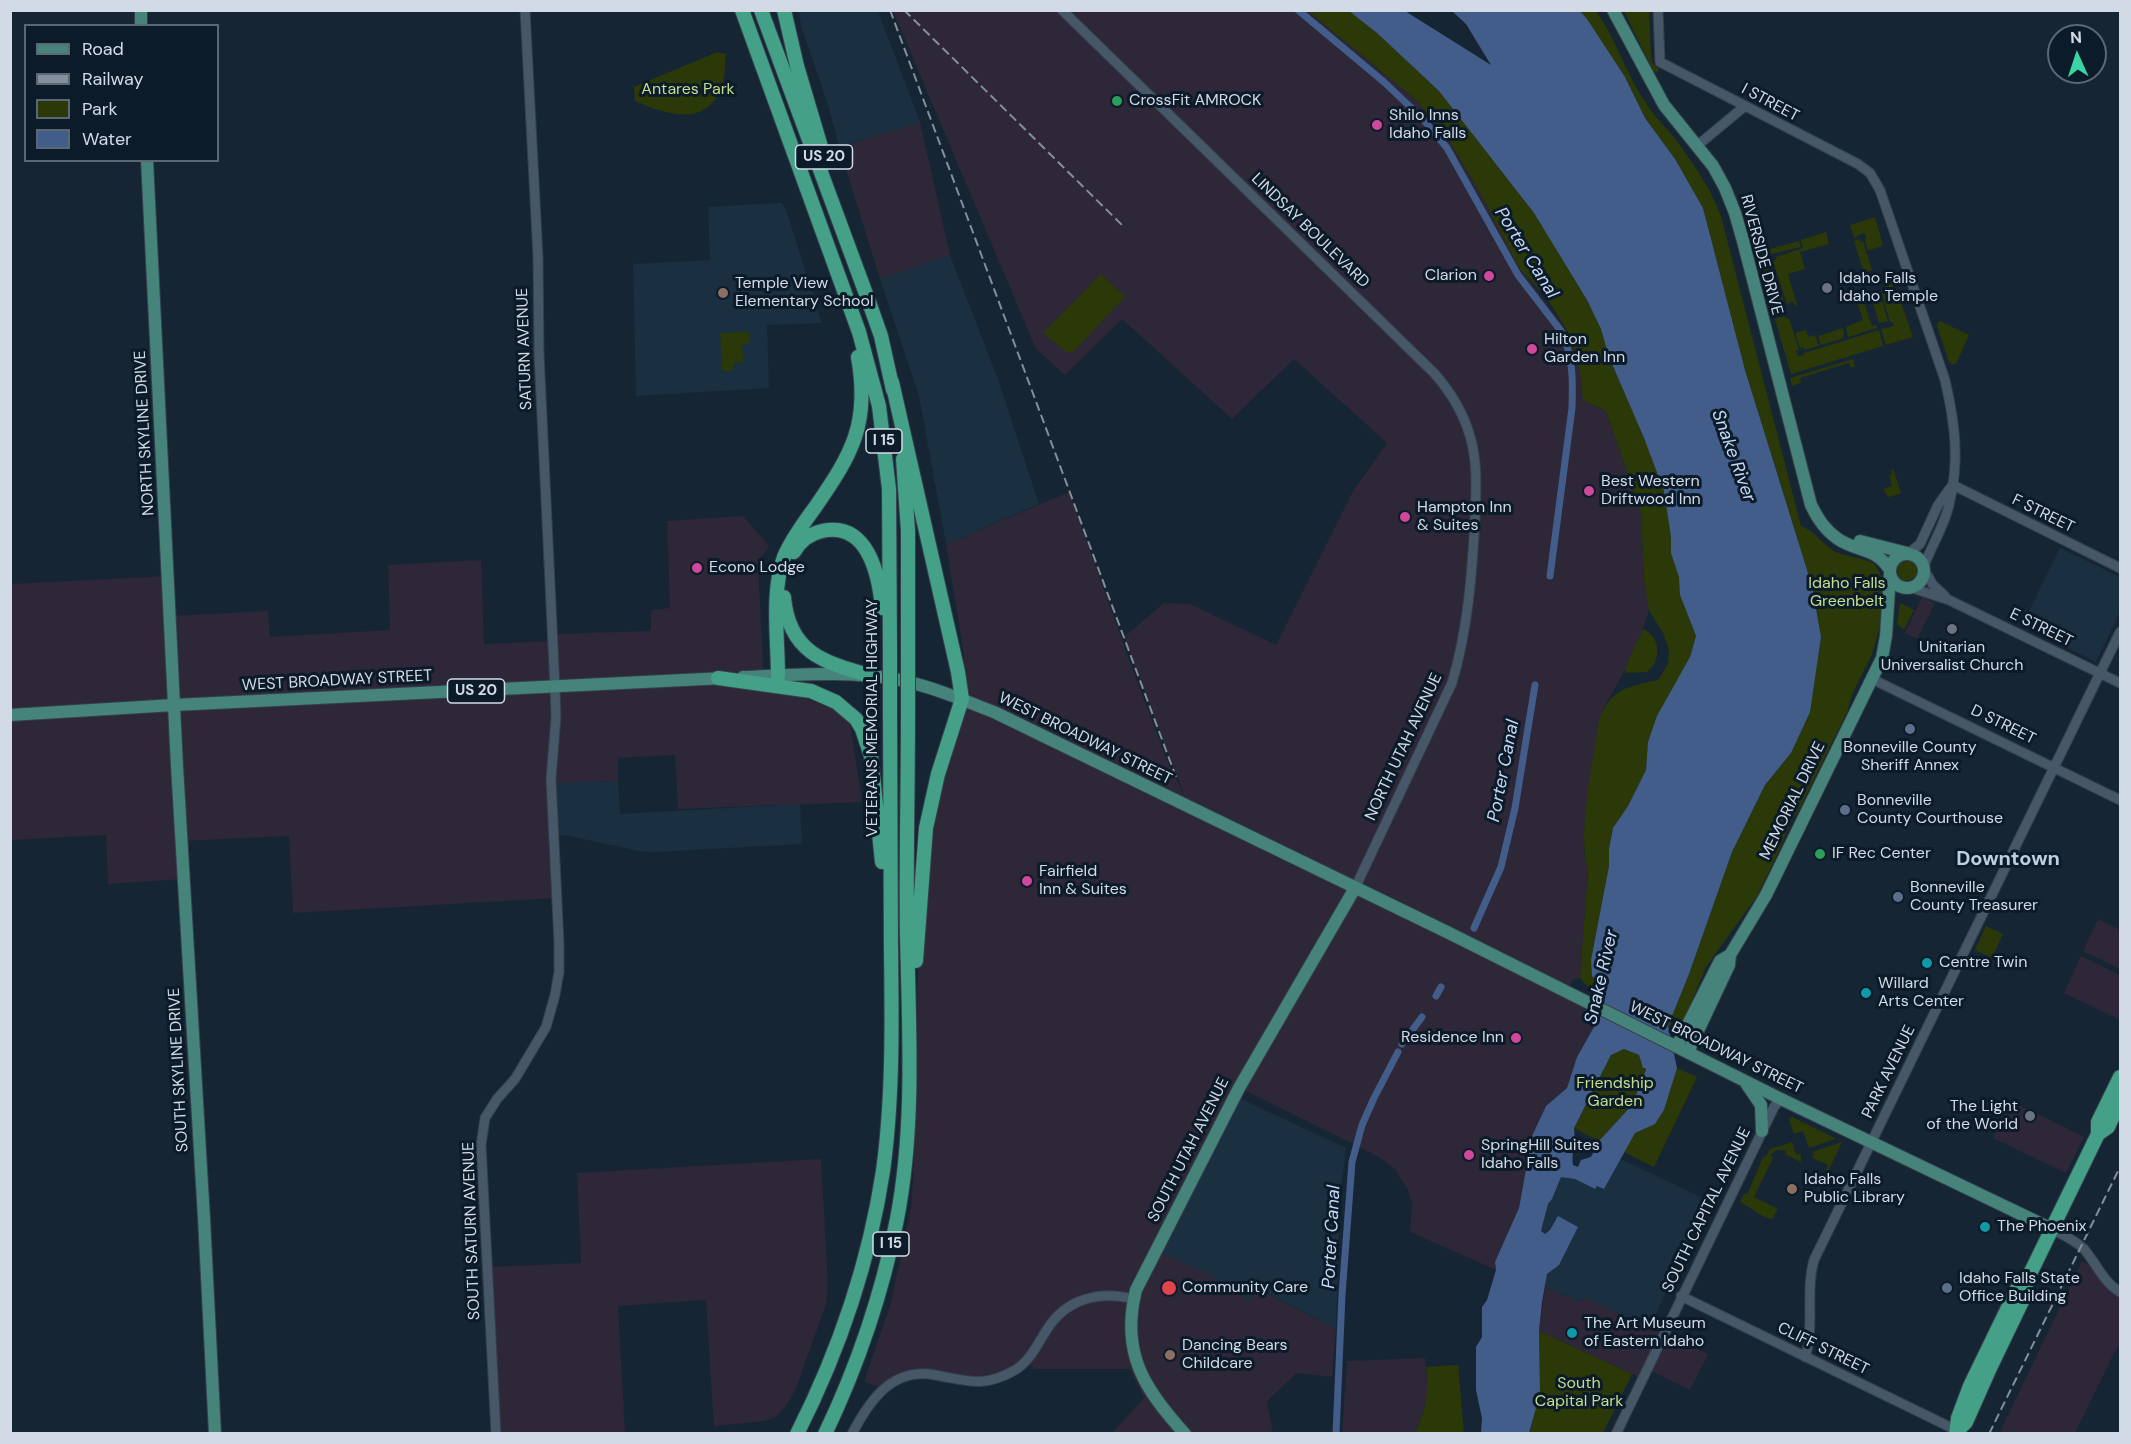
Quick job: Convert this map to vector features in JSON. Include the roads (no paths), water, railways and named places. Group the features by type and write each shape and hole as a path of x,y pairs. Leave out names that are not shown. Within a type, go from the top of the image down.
{"highway":[{"name":"VETERANS MEMORIAL HIGHWAY","path":"742,10 859,332 874,385 882,425 889,489 887,654 890,708 892,1008 888,1126 872,1231 859,1281 842,1333 816,1397 797,1434"},
{"name":"I 15","path":"761,10 870,302 892,382 904,469 908,531 909,1043 905,1154 897,1217 884,1279 861,1348 825,1434"},
{"name":"US 20","path":"784,10 799,73 870,302"},
{"path":"778,676 778,589 782,565 793,538 848,458 860,418 860,371 855,344 825,236"},
{"path":"892,382 958,672 962,699 938,774 926,828 909,1043"},
{"path":"875,677 822,660 807,650 793,632 786,612 785,580 795,549 805,538 821,531 839,531 851,535 862,544 879,581 887,654"},
{"path":"718,678 824,695 847,710 862,729 871,756 878,811 892,1008"},
{"path":"1955,1430 1970,1386 2018,1287 2025,1285 2098,1134 2098,1122 2121,1077"},
{"path":"2098,1134 2108,1127 2121,1101"}],"main road":[{"name":"RIVERSIDE DRIVE","path":"1613,10 1659,97 1698,145 1725,188 1735,213 1807,495 1817,518 1827,531 1849,545 1875,554 1890,572"},
{"name":"NORTH SKYLINE DRIVE","path":"147,162 174,705"},
{"path":"1827,531 1908,553 1918,557 1924,569 1921,581 1910,588 1898,585 1890,572 1894,559 1908,553"},
{"name":"MEMORIAL DRIVE","path":"1674,1045 1720,962 1730,955 1766,895 1872,679 1881,658 1886,636 1890,572"},
{"name":"MEMORIAL DRIVE","path":"1881,658 1887,653 1890,645 1896,603 1910,588"},
{"name":"WEST BROADWAY STREET","path":"10,715 778,676 875,677 918,685 996,713 1781,1099 2052,1229"},
{"name":"SOUTH SKYLINE DRIVE","path":"174,705 215,1434"},
{"name":"SOUTH UTAH AVENUE","path":"1185,1434 1161,1407 1140,1372 1132,1331 1134,1299 1139,1282 1239,1088 1355,888"},
{"name":"MEMORIAL DRIVE","path":"1688,1052 1729,965 1730,955"},
{"path":"1743,1080 1761,1105 1762,1131"}],"street":[{"name":"SATURN AVENUE","path":"525,10 538,257 539,354 555,688"},
{"name":"LINDSAY BOULEVARD","path":"1062,10 1442,382 1454,398 1470,436 1476,475 1475,507"},
{"name":"I STREET","path":"1658,10 1659,59 1664,65 1870,172 1880,190 1899,242 1945,380 1956,447 1953,485"},
{"path":"1698,145 1745,106"},
{"path":"1908,553 1920,544 1938,505 1953,485"},
{"path":"1924,569 1949,507 1953,485"},
{"name":"F STREET","path":"1953,485 2121,568"},
{"name":"NORTH UTAH AVENUE","path":"1355,888 1455,673 1468,608 1475,507"},
{"name":"E STREET","path":"1924,569 1933,585 1949,600"},
{"name":"E STREET","path":"1910,588 1949,600 2121,683"},
{"name":"PARK AVENUE","path":"1805,1357 1809,1346 1809,1291 1812,1267 1826,1234 2121,632"},
{"name":"D STREET","path":"1872,679 2121,800"},
{"name":"SOUTH SATURN AVENUE","path":"496,1434 482,1145 485,1118 497,1099 515,1079 546,1027 559,972 550,779 556,717 555,688"},
{"name":"SOUTH CAPITAL AVENUE","path":"1616,1434 1762,1131 1774,1107 1781,1099"},
{"path":"2052,1229 2081,1246 2109,1283 2121,1292"},
{"path":"852,1434 873,1398 882,1389 900,1380 933,1375 970,1383 994,1380 1017,1369 1028,1360 1053,1320 1073,1304 1090,1296 1122,1296 1134,1299"},
{"name":"CLIFF STREET","path":"1681,1296 1955,1430"}],"water":[{"name":"Snake River","path":"1349,11 1405,11 1491,65 1466,24 1452,11 1580,11 1587,19 1625,77 1645,118 1675,159 1703,208 1745,370 1812,586 1821,637 1810,712 1791,753 1765,785 1732,852 1668,1026 1677,1068 1664,1110 1655,1124 1635,1133 1604,1189 1597,1186 1595,1189 1575,1179 1561,1177 1548,1204 1541,1231 1545,1234 1550,1230 1558,1216 1578,1227 1559,1265 1547,1274 1539,1331 1540,1394 1529,1433 1481,1433 1482,1418 1476,1390 1476,1347 1482,1337 1482,1307 1487,1300 1496,1270 1495,1262 1519,1208 1532,1136 1546,1106 1567,1088 1577,1057 1594,1027 1603,988 1592,976 1591,960 1609,866 1613,828 1628,806 1646,770 1648,742 1657,716 1690,657 1696,636 1680,595 1679,577 1671,553 1664,491 1609,357 1601,329 1587,300 1534,213 1439,91 1377,33","holes":["1624,1049 1639,1055 1643,1068 1646,1070 1632,1105 1599,1141 1591,1157 1581,1160 1578,1167 1573,1165 1574,1128 1611,1055"]}],"waterway":[{"name":"Porter Canal","path":"1298,10 1384,82 1422,118 1447,148 1518,275 1561,331 1570,359 1572,408 1550,576"},
{"name":"Porter Canal","path":"1474,928 1501,867 1515,808 1535,685"},
{"name":"Porter Canal","path":"1436,996 1441,987"},
{"name":"Porter Canal","path":"1402,1044 1422,1017"},
{"name":"Porter Canal","path":"1336,1434 1342,1295 1352,1162 1362,1125 1398,1052"}],"railway":[{"path":"890,10 1176,777"},
{"path":"904,10 1124,227"},
{"path":"1989,1434 2120,1167"}],"place":[{"name":"CrossFit AMROCK","path":"1117,101"},
{"name":"Shilo Inns Idaho Falls","path":"1377,125"},
{"name":"Clarion","path":"1489,276"},
{"name":"Idaho Falls Idaho Temple","path":"1827,288"},
{"name":"Temple View Elementary School","path":"723,293"},
{"name":"Hilton Garden Inn","path":"1532,349"},
{"name":"Best Western Driftwood Inn","path":"1589,491"},
{"name":"Hampton Inn & Suites","path":"1405,517"},
{"name":"Econo Lodge","path":"697,568"},
{"name":"Unitarian Universalist Church","path":"1952,629"},
{"name":"Bonneville County Sheriff Annex","path":"1910,729"},
{"name":"Bonneville County Courthouse","path":"1845,810"},
{"name":"IF Rec Center","path":"1820,854"},
{"name":"Fairfield Inn & Suites","path":"1027,881"},
{"name":"Bonneville County Treasurer","path":"1898,897"},
{"name":"Centre Twin","path":"1927,963"},
{"name":"Willard Arts Center","path":"1866,993"},
{"name":"Residence Inn","path":"1516,1038"},
{"name":"The Light of the World","path":"2030,1116"},
{"name":"SpringHill Suites Idaho Falls","path":"1469,1155"},
{"name":"Idaho Falls Public Library","path":"1792,1189"},
{"name":"The Phoenix","path":"1985,1227"},
{"name":"Community Care","path":"1169,1288"},
{"name":"Idaho Falls State Office Building","path":"1947,1288"},
{"name":"The Art Museum of Eastern Idaho","path":"1572,1333"},
{"name":"Dancing Bears Childcare","path":"1170,1355"}],"district":[{"name":"Downtown","path":"2008,860"}],"park label":[{"name":"Antares Park","path":"688,90"},
{"name":"Idaho Falls Greenbelt","path":"1847,593"},
{"name":"Friendship Garden","path":"1615,1093"},
{"name":"South Capital Park","path":"1579,1393"}]}
